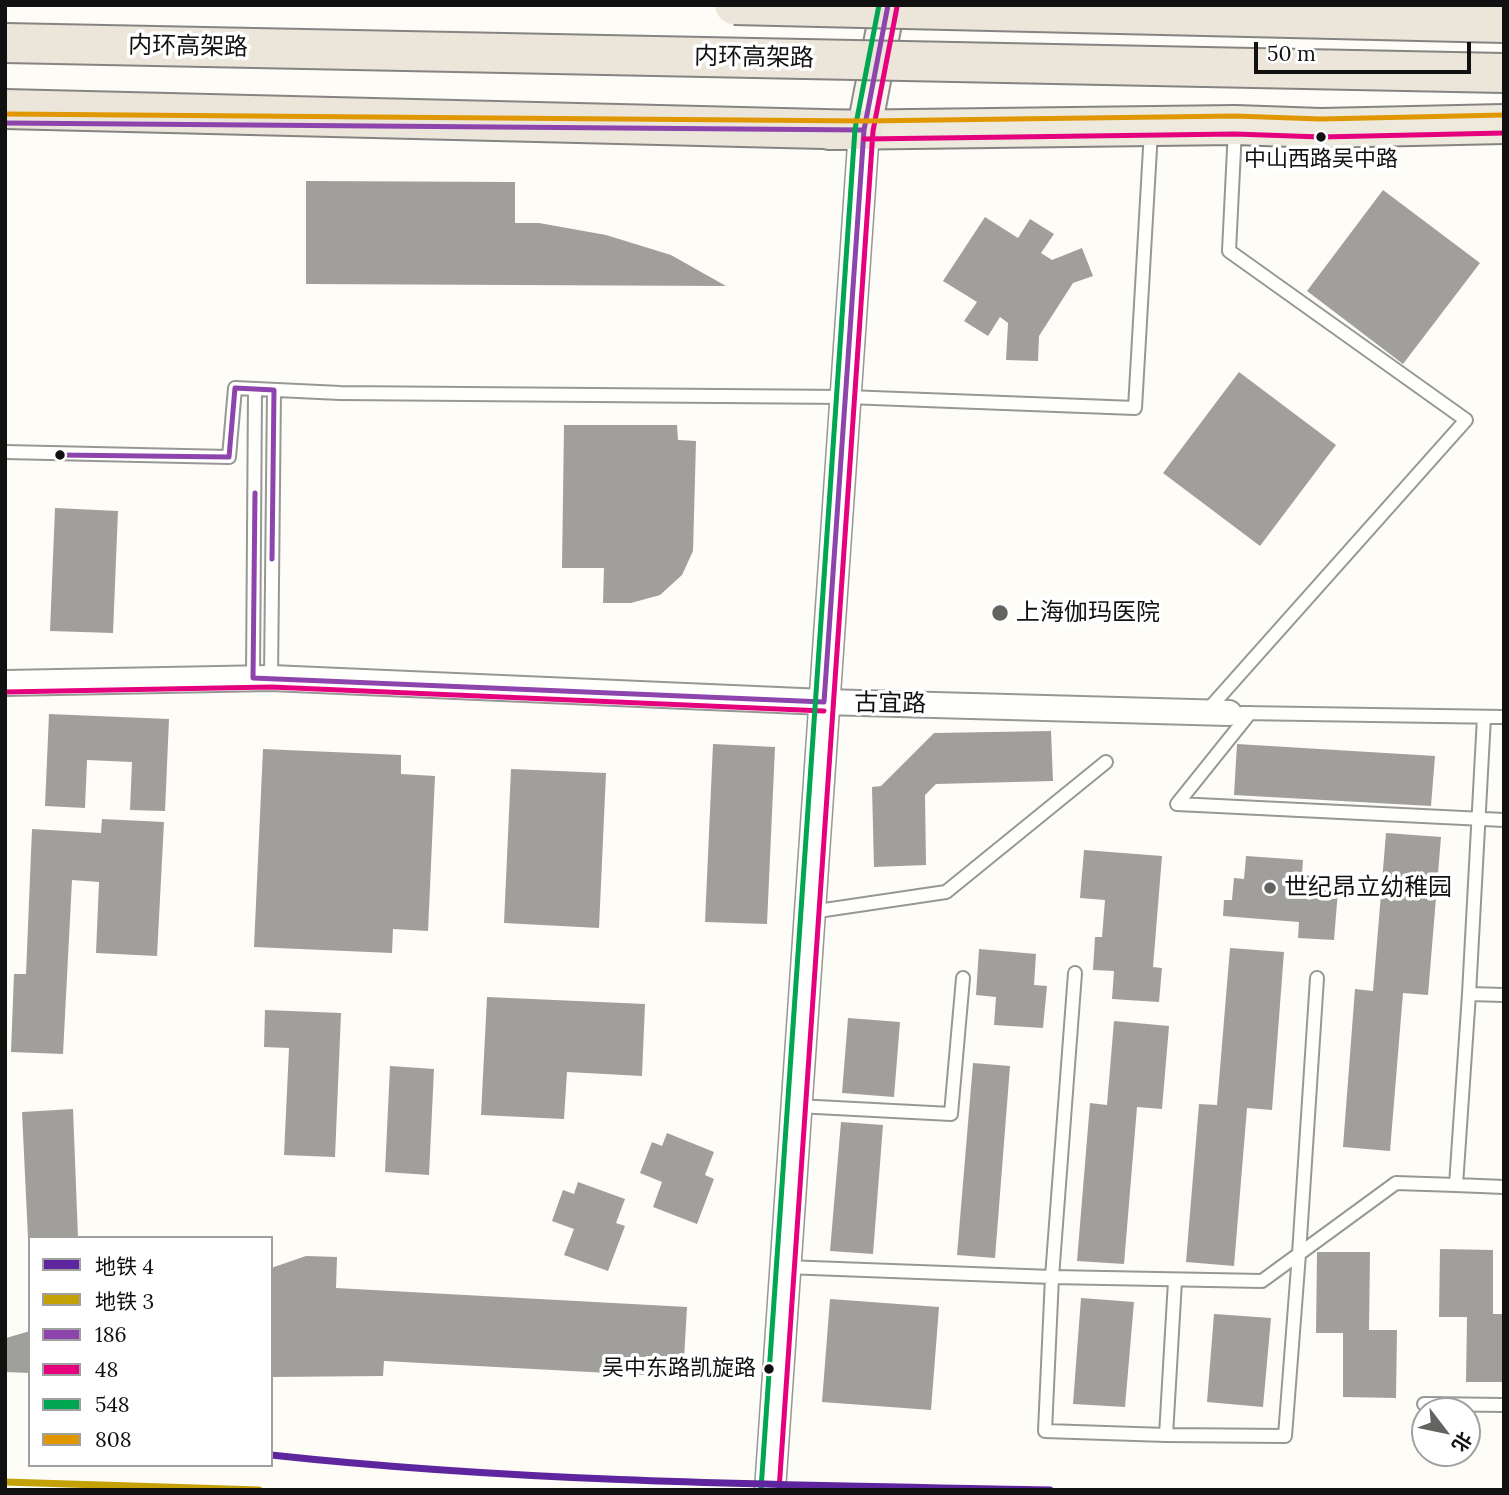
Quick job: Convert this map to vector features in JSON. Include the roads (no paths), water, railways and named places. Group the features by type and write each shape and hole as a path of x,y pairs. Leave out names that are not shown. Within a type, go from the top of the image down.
{"highway":[{"path":"734,5 1504,23"},
{"name":"内环高架路","path":"5,43 1504,73"},
{"path":"5,109 864,130"}],"main road":[{"path":"864,130 888,5"},
{"path":"5,123 864,130 1235,125 1321,128 1504,124"}],"street":[{"path":"770,1490 864,130"},
{"name":"古宜路","path":"5,683 262,678 824,702 1228,713"}],"lane":[{"path":"1235,125 1229,251 1466,420 1228,713 1177,804 1504,820"},
{"path":"5,452 229,457 235,388 354,393 847,397 1135,408 1151,127"},
{"path":"255,390 262,678"},
{"path":"262,678 274,390"},
{"path":"1228,713 1504,717"},
{"path":"1456,1185 1484,717"},
{"path":"810,913 946,892 1106,762"},
{"path":"1075,974 1052,1277 1045,1431 1167,1435 1284,1436 1317,978"},
{"path":"796,1106 951,1114 962,978"},
{"path":"1469,995 1504,996"},
{"path":"785,1267 1052,1277 1262,1281 1396,1184 1504,1187"},
{"path":"1167,1435 1175,1280"},
{"path":"1481,1405 1504,1405"}],"metro line":[{"name":"4","path":"273,1455 465,1472 563,1477 1050,1490"},
{"name":"3","path":"5,1482 259,1490"}],"place":[{"name":"中山西路吴中路","path":"1321,137"},
{"name":"上海伽玛医院","path":"1000,613"},
{"name":"世纪昂立幼稚园","path":"1270,888"},
{"name":"吴中东路凯旋路","path":"769,1369"}]}
